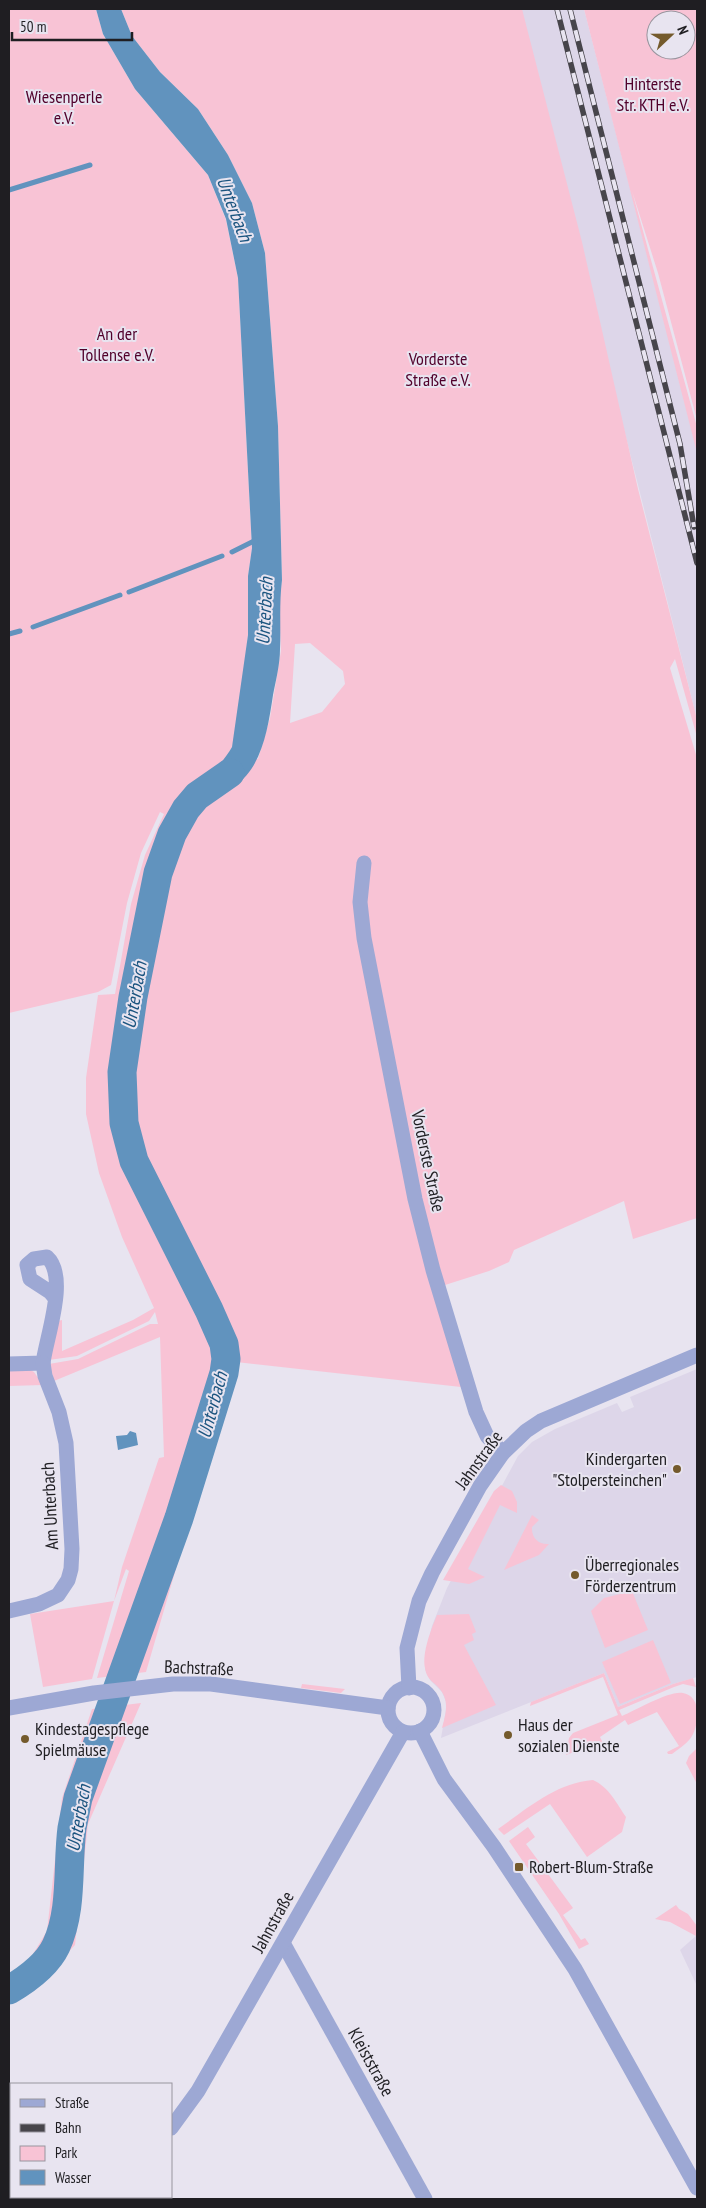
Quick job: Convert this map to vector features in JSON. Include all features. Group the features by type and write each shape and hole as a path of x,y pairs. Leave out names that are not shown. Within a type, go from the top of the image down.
{"street":[{"name":"Vorderste Straße","path":"364,863 360,902 364,938 415,1200 433,1270 476,1412 487,1436 503,1453"},
{"path":"9,1364 43,1363 55,1314 55,1298"},
{"name":"Jahnstraße","path":"409,1688 407,1648 419,1601 460,1522 503,1453 520,1435 541,1421 697,1355"},
{"name":"Am Unterbach","path":"9,1612 39,1604 58,1595 68,1580 71,1569 72,1549 66,1443 59,1412 45,1376 43,1363"},
{"name":"Bachstraße","path":"9,1708 144,1687 173,1684 211,1684 388,1708"},
{"path":"409,1688 424,1692 433,1705 431,1720 420,1731 403,1732 390,1720 388,1708 395,1694 409,1688"},
{"path":"420,1731 444,1779 494,1847 569,1959 697,2188"},
{"name":"Jahnstraße","path":"172,2127 198,2091 403,1732"},
{"name":"Kleiststraße","path":"283,1942 425,2199"}],"shaded area":[{"path":"518,9 584,9 695,441 697,453 697,719"},
{"name":"Überregionales Förderzentrum","path":"697,1369 697,1677 673,1684 618,1707 604,1673 441,1738 447,1704 442,1692 430,1680 425,1669 425,1655 432,1626 447,1588 518,1456 532,1442 555,1429 617,1403 622,1412 634,1407 630,1397"},
{"path":"697,1935 697,1986 680,1950"}],"green space":[{"path":"9,9 96,9 103,34 135,89 208,175 226,220 238,278 252,548 248,576 248,635 237,730 232,747 226,758 258,759 270,718 281,651 279,605 282,580 278,426 265,253 252,203 228,155 198,109 160,72 132,36 121,9 522,9 582,242 638,489 697,719 697,737 675,659 670,668 697,758 697,1218 633,1239 624,1201 514,1250 509,1262 489,1271 445,1285 461,1387 236,1362 146,1672 97,1678 129,1571 126,1569 114,1601 122,1567 159,1458 164,1457 160,1337 54,1381 49,1364 78,1359 150,1324 158,1324 155,1312 149,1321 77,1356 49,1360 58,1321 62,1320 62,1351 133,1320 154,1308 122,1237 99,1173 86,1114 86,1078 98,995 115,994 131,904 145,855 164,814 160,812 141,853 127,903 111,985 98,992 9,1013","holes":["310,643 343,671 345,684 322,712 290,723 295,644"]},
{"name":"Hinterste Str. KTH e.V.","path":"584,9 697,9 697,420 658,273 632,191 697,427 697,453"},
{"path":"28,1369 34,1372 43,1385 9,1386 9,1370"},
{"path":"501,1485 512,1491 517,1502 517,1513 500,1505 468,1569 485,1577 469,1584 443,1580 494,1491"},
{"path":"532,1515 539,1520 532,1527 534,1537 542,1543 549,1544 539,1555 504,1570"},
{"path":"632,1591 648,1630 605,1648 591,1611 604,1598"},
{"path":"114,1601 92,1679 43,1687 30,1614"},
{"path":"469,1614 476,1632 472,1634 474,1640 464,1645 496,1705 442,1728 446,1710 445,1699 440,1689 426,1673 424,1662 426,1648 437,1615"},
{"path":"653,1640 671,1683 620,1704 602,1662"},
{"path":"604,1673 618,1707 673,1684 693,1678 696,1687 683,1684 619,1710 622,1716 670,1694 683,1693 689,1695 694,1700 697,1713 696,1728 690,1739 672,1754 668,1754 667,1752 679,1746 657,1712 628,1725 625,1720 600,1737 604,1745 582,1749 566,1755 569,1738 573,1733 618,1715 603,1677 530,1706 531,1702"},
{"path":"302,1684 345,1689 341,1693 301,1688"},
{"path":"141,1703 88,1824 75,1945 38,1984 9,2002 9,1975 30,1959 47,1931 62,1798 92,1709"},
{"path":"697,1748 697,1784 686,1763 689,1756"},
{"path":"593,1780 608,1791 626,1817 622,1832 587,1857 550,1804 504,1835 498,1829 531,1805 555,1791 580,1782"},
{"path":"528,1827 535,1837 526,1844 573,1908 563,1915 581,1940 585,1938 589,1944 579,1949 559,1914 509,1841"},
{"path":"676,1905 688,1914 697,1926 696,1936 670,1922 655,1919"}],"water":[{"path":"96,9 121,9 132,36 160,72 198,109 228,155 252,203 265,253 278,426 282,580 278,672 267,731 255,763 246,776 233,787 217,794 197,796 204,783 232,747 248,635 248,576 252,548 238,278 226,219 208,175 135,89 103,34"},
{"path":"130,1431 136,1433 138,1445 118,1450 116,1436 127,1435"}],"waterway":[{"path":"9,190 90,165"},
{"path":"232,552 256,540"},
{"path":"129,592 222,556"},
{"path":"33,627 120,595"},
{"path":"9,634 20,631"},
{"name":"Unterbach","path":"9,1990 42,1966 56,1946 61,1932 67,1903 72,1828 78,1798 179,1518 224,1373 226,1359 224,1344 209,1310 134,1161 124,1123 122,1072 133,997 158,873 172,834 186,809 197,796 230,773"}],"railway":[{"path":"557,9 697,563"},
{"path":"570,9 680,444 694,527"}],"place":[{"name":"Kindergarten \"Stolpersteinchen\"","path":"677,1469"},
{"name":"Überregionales Förderzentrum","path":"575,1575"},
{"name":"Haus der sozialen Dienste","path":"508,1735"},
{"name":"Kindestagespflege Spielmäuse","path":"25,1739"},
{"name":"Robert-Blum-Straße","path":"519,1867"}],"park label":[{"name":"Wiesenperle e.V.","path":"64,107"},
{"name":"An der Tollense e.V.","path":"117,344"},
{"name":"Vorderste Straße e.V.","path":"438,369"}]}
